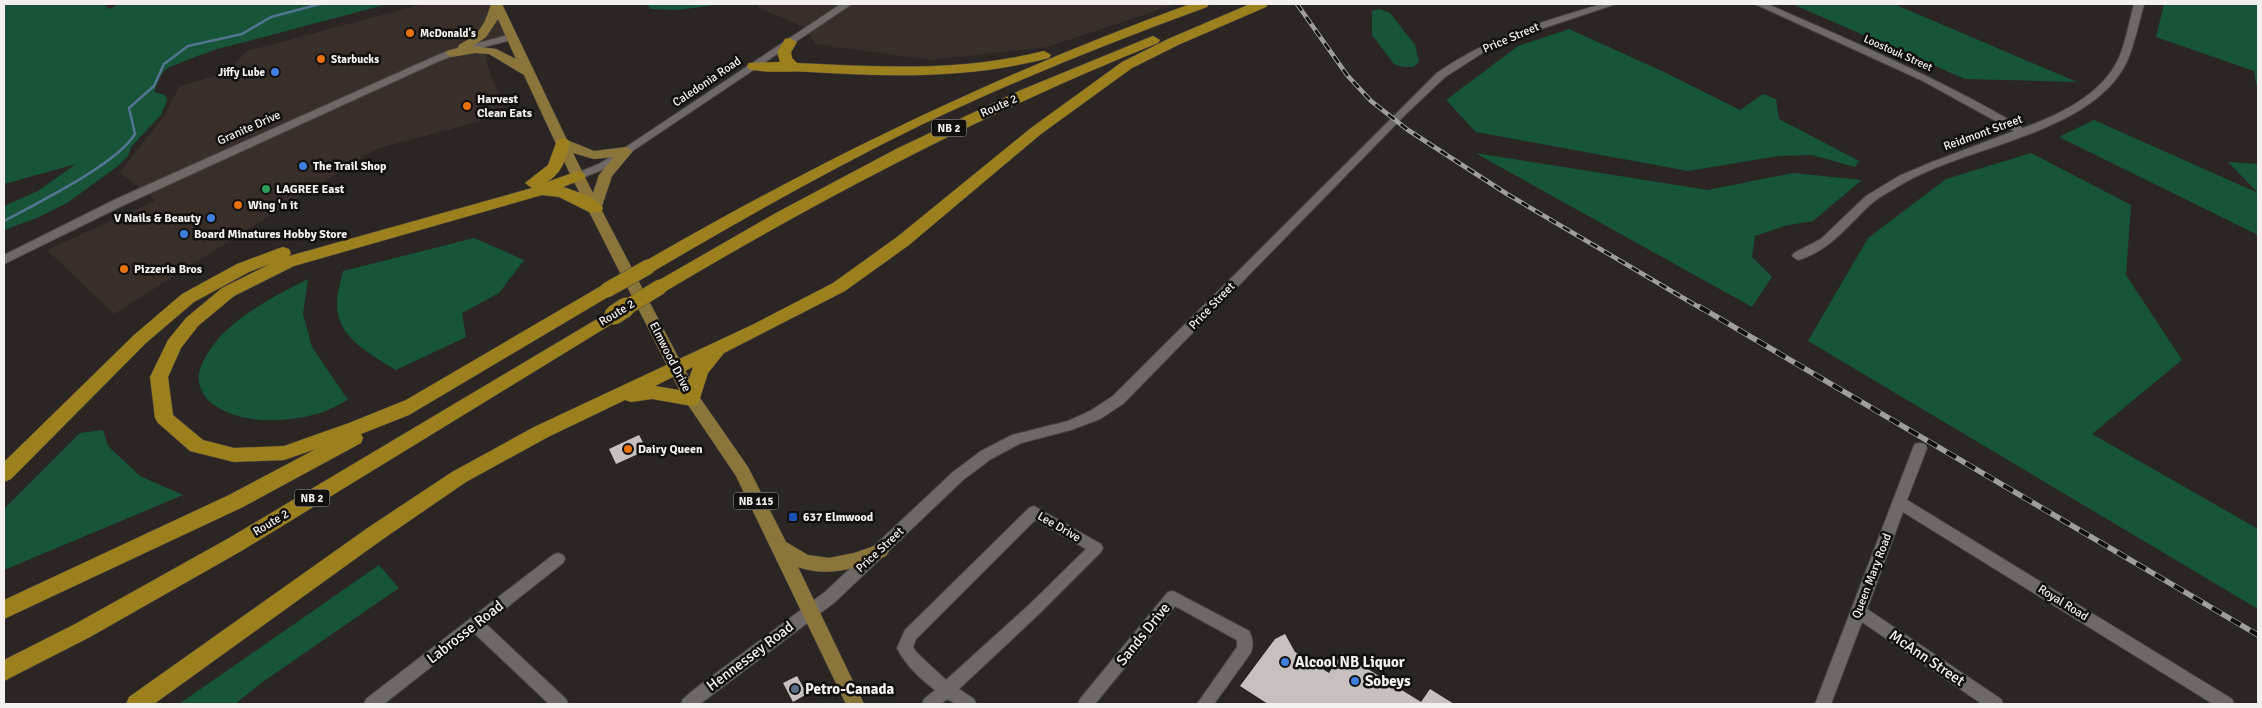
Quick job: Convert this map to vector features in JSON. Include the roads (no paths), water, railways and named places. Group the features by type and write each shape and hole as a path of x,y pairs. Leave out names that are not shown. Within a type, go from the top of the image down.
{"highway":[{"name":"Route 2","path":"4,610 236,501 313,461 756,203 886,136 1046,63 1202,4"},
{"name":"Route 2","path":"4,672 114,614 236,544 771,221 900,152 1105,60 1254,4"},
{"path":"137,704 376,533 459,477 541,432 815,301 867,269 1065,109 1127,66 1173,42 1261,4"},
{"path":"754,66 792,65 928,72 974,69 1033,58 1122,29 1154,21"},
{"path":"790,42 784,52 786,60 792,65"},
{"path":"412,405 356,428 284,453 234,455 197,446 164,418 159,377 174,346 192,322 228,292 288,262 535,187 556,167 563,143"},
{"path":"4,474 140,339 188,298 243,268 328,238 578,176"},
{"path":"535,187 560,191 594,208"},
{"path":"618,396 652,392 692,399 700,371 707,360 721,347"}],"main road":[{"name":"Elmwood Drive","path":"496,4 578,176 676,368 692,399 742,472 811,610 855,704"},
{"path":"450,53 486,33 491,26 496,4"},
{"path":"450,53 478,48 492,50 506,57 528,73"},
{"path":"563,143 584,154 594,156 627,151"},
{"path":"594,208 606,175 627,151"},
{"path":"778,545 792,557 810,564 831,566 852,562 880,550"}],"street":[{"name":"Caledonia Road","path":"578,176 603,166 627,151 847,4"},
{"name":"Price Street","path":"811,610 830,597 958,476 986,455 1017,439 1079,421 1118,400 1402,112 1442,74 1490,45 1612,4"},
{"name":"Loostouk Street","path":"1760,4 1946,88 1985,108 2022,132"},
{"name":"Reidmont Street","path":"1798,256 1825,242 1870,199 1904,179 1936,164 2049,122 2086,102 2109,81 2122,59 2138,4"},
{"name":"Granite Drive","path":"4,260 120,202 450,53 512,37"},
{"name":"Queen Mary Road","path":"1823,704 1920,448"},
{"name":"Royal Road","path":"1900,504 2226,704"},
{"name":"Lee Drive","path":"1034,512 1096,548 1050,596 948,689 912,661 905,648 910,635 1034,512"},
{"name":"Labrosse Road","path":"372,704 558,559"},
{"name":"Sands Drive","path":"1086,704 1173,597 1244,636 1245,649 1205,704"},
{"name":"Hennessey Road","path":"689,704 811,610"},
{"name":"McAnn Street","path":"1858,611 1995,704"},
{"path":"475,624 560,704"},
{"path":"930,704 948,689 968,704"}],"waterway":[{"path":"4,221 75,182 112,158 126,146 135,134 129,108 154,86 164,64 188,46 242,34 271,17 320,4"}],"railway":[{"path":"1297,4 1347,75 1371,101 1408,130 1507,194 1702,309"},
{"path":"1700,307 2258,635"}],"place":[{"name":"McDonald's","path":"410,33"},
{"name":"Starbucks","path":"321,59"},
{"name":"Jiffy Lube","path":"275,72"},
{"name":"Harvest Clean Eats","path":"467,106"},
{"name":"The Trail Shop","path":"303,166"},
{"name":"LAGREE East","path":"266,189"},
{"name":"Wing 'n it","path":"238,205"},
{"name":"V Nails & Beauty","path":"211,218"},
{"name":"Board Minatures Hobby Store","path":"184,234"},
{"name":"Pizzeria Bros","path":"124,269"},
{"name":"Dairy Queen","path":"628,449"},
{"name":"637 Elmwood","path":"793,517"},
{"name":"Alcool NB Liquor","path":"1285,662"},
{"name":"Sobeys","path":"1355,681"},
{"name":"Petro-Canada","path":"795,689"}]}
